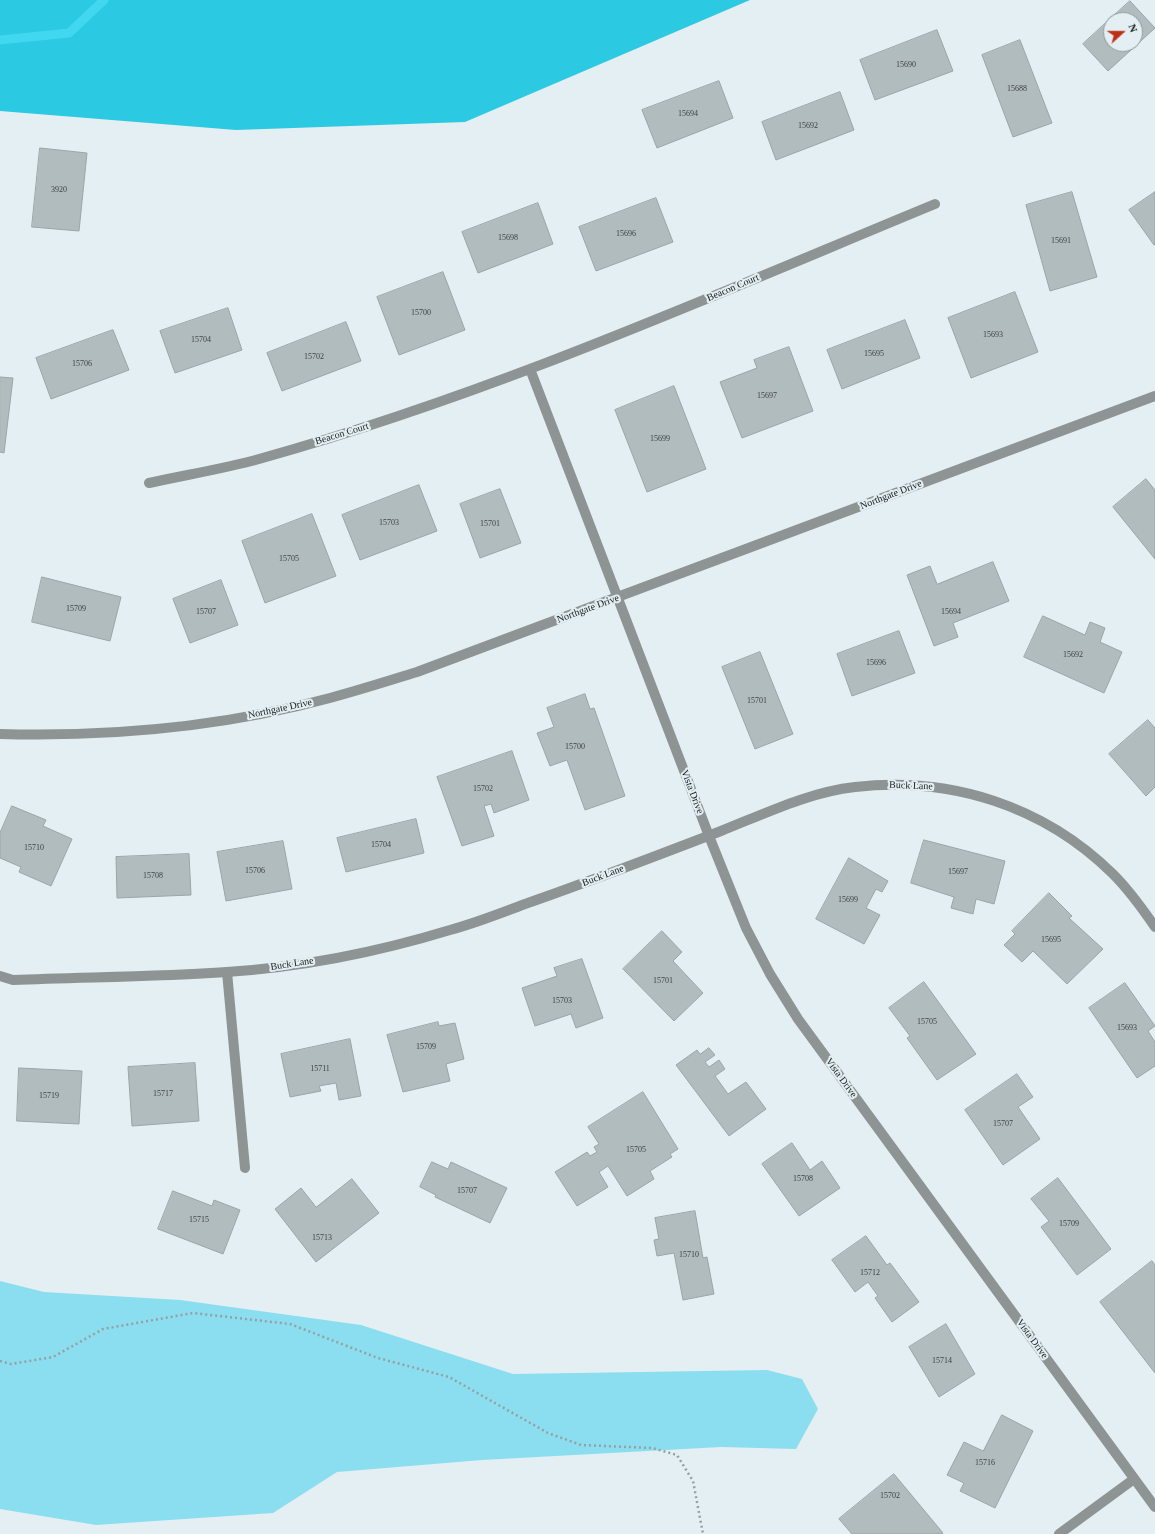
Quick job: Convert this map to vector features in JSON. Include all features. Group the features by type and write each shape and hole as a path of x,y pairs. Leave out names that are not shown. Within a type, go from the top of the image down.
{"street":[{"name":"Beacon Court","path":"149,483 257,460 372,425 530,370 619,335 934,204"},
{"path":"530,370 617,598"},
{"name":"Northgate Drive","path":"0,734 58,735 149,730 240,718 329,698 418,672 1155,396"},
{"name":"Vista Drive","path":"617,598 746,928 770,974 798,1019 1155,1507"},
{"name":"Buck Lane","path":"0,976 13,980 227,972 278,967 365,952 451,930 590,881 808,798 853,787 908,784 944,788 980,795 1040,819 1078,844 1113,874 1132,895 1155,927"},
{"path":"227,972 245,1168"},
{"path":"1059,1534 1134,1479"}],"path":[{"path":"0,1361 11,1364 53,1357 103,1329 193,1313 290,1324 378,1358 449,1377 548,1433 581,1445 652,1448 677,1455 693,1481 703,1534"}],"shaded area":[{"path":"0,0 750,0 465,122 236,130 0,111"},
{"path":"0,1281 44,1292 180,1300 361,1325 513,1374 767,1370 802,1379 818,1409 796,1449 721,1447 482,1460 337,1472 273,1513 96,1525 0,1509"}],"building":[{"path":"1130,1 1140,12 1118,12"},
{"path":"1143,15 1155,28 1143,39"},
{"path":"1103,26 1103,52 1129,52 1108,71 1083,44"},
{"path":"937,30 953,71 875,100 860,60"},
{"path":"1020,40 1052,123 1013,137 982,55"},
{"path":"719,81 733,118 657,148 642,110"},
{"path":"840,92 854,130 776,160 762,122"},
{"path":"40,148 87,153 79,231 32,227"},
{"path":"1072,192 1097,277 1050,291 1026,205"},
{"path":"1155,192 1155,245 1154,245 1129,210"},
{"path":"656,198 673,242 596,271 579,227"},
{"path":"538,203 553,244 478,273 462,232"},
{"path":"443,272 465,330 399,355 377,297"},
{"path":"1015,292 1038,352 971,378 948,318"},
{"path":"228,308 242,350 175,373 160,331"},
{"path":"905,320 920,358 842,389 827,350"},
{"path":"346,322 361,361 282,391 267,353"},
{"path":"113,330 129,370 51,399 36,358"},
{"path":"789,347 813,411 742,438 720,382 757,368 754,360"},
{"path":"0,377 13,378 4,453 0,452"},
{"path":"674,386 706,469 647,492 615,410"},
{"path":"1146,479 1155,490 1155,559 1113,507"},
{"path":"419,485 437,531 360,560 342,515"},
{"path":"500,489 521,543 480,558 460,504"},
{"path":"312,514 336,576 265,603 242,541"},
{"path":"993,562 1009,601 953,623 958,637 934,646 907,575 930,566 937,584"},
{"path":"42,577 121,597 110,641 32,622"},
{"path":"221,580 238,625 190,643 173,599"},
{"path":"1043,616 1085,635 1090,622 1105,628 1100,642 1122,652 1104,693 1024,657"},
{"path":"899,631 915,673 852,696 837,654"},
{"path":"760,652 793,734 755,749 722,667"},
{"path":"585,694 590,709 594,708 625,796 585,810 567,760 550,766 537,733 554,727 547,708"},
{"path":"1148,720 1155,728 1155,787 1146,796 1109,754"},
{"path":"512,751 529,800 494,813 491,804 484,806 494,836 462,846 437,777"},
{"path":"12,806 46,820 43,826 72,839 51,886 19,872 21,867 0,858 0,833"},
{"path":"416,819 424,853 346,872 337,838"},
{"path":"924,840 1005,861 994,904 976,899 973,914 951,908 954,897 911,883"},
{"path":"283,841 292,889 226,901 217,852"},
{"path":"189,854 191,895 117,898 116,857"},
{"path":"849,858 888,881 882,892 876,889 866,908 880,915 864,944 816,919"},
{"path":"1049,893 1072,916 1069,918 1103,949 1067,984 1033,951 1022,962 1004,945 1015,934 1012,931"},
{"path":"662,931 682,952 673,961 703,993 674,1021 623,969"},
{"path":"582,959 603,1018 576,1028 571,1014 535,1026 522,988 557,976 554,968"},
{"path":"924,982 976,1054 937,1080 907,1038 910,1036 889,1008"},
{"path":"1125,983 1155,1026 1148,1031 1155,1042 1155,1066 1137,1078 1089,1008"},
{"path":"438,1022 439,1026 455,1023 464,1059 446,1064 450,1081 403,1092 387,1035"},
{"path":"350,1039 361,1096 339,1100 336,1083 319,1086 321,1091 290,1097 281,1054"},
{"path":"709,1048 715,1055 705,1062 709,1067 719,1060 725,1069 715,1076 728,1094 746,1082 766,1109 729,1136 676,1065 697,1050 700,1054"},
{"path":"195,1063 199,1121 132,1126 128,1067"},
{"path":"19,1068 82,1071 79,1124 17,1121"},
{"path":"1017,1074 1033,1097 1018,1107 1040,1139 1003,1165 965,1110"},
{"path":"643,1092 678,1149 670,1154 672,1157 650,1171 654,1179 627,1196 608,1166 599,1172 608,1187 577,1206 555,1172 587,1152 590,1156 597,1152 594,1147 599,1144 588,1127"},
{"path":"792,1143 810,1170 822,1161 840,1188 799,1216 762,1164"},
{"path":"432,1162 448,1169 451,1162 507,1188 490,1223 435,1197 436,1195 420,1187"},
{"path":"1058,1178 1111,1249 1077,1275 1041,1227 1049,1221 1031,1199"},
{"path":"352,1179 379,1213 316,1262 275,1209 301,1188 316,1207"},
{"path":"173,1191 212,1206 214,1200 240,1210 223,1254 158,1229"},
{"path":"695,1211 703,1258 707,1257 714,1294 683,1300 674,1253 657,1256 654,1240 659,1239 655,1218"},
{"path":"866,1236 887,1265 890,1263 919,1302 892,1322 875,1298 878,1296 868,1282 855,1292 832,1260"},
{"path":"1152,1261 1155,1265 1155,1373 1100,1302"},
{"path":"946,1324 975,1374 939,1397 909,1347"},
{"path":"1002,1415 1033,1431 995,1508 960,1491 964,1483 947,1475 964,1442 983,1451"},
{"path":"894,1474 943,1533 852,1534 839,1519"}],"waterway":[{"path":"0,40 69,33 104,0"}]}
